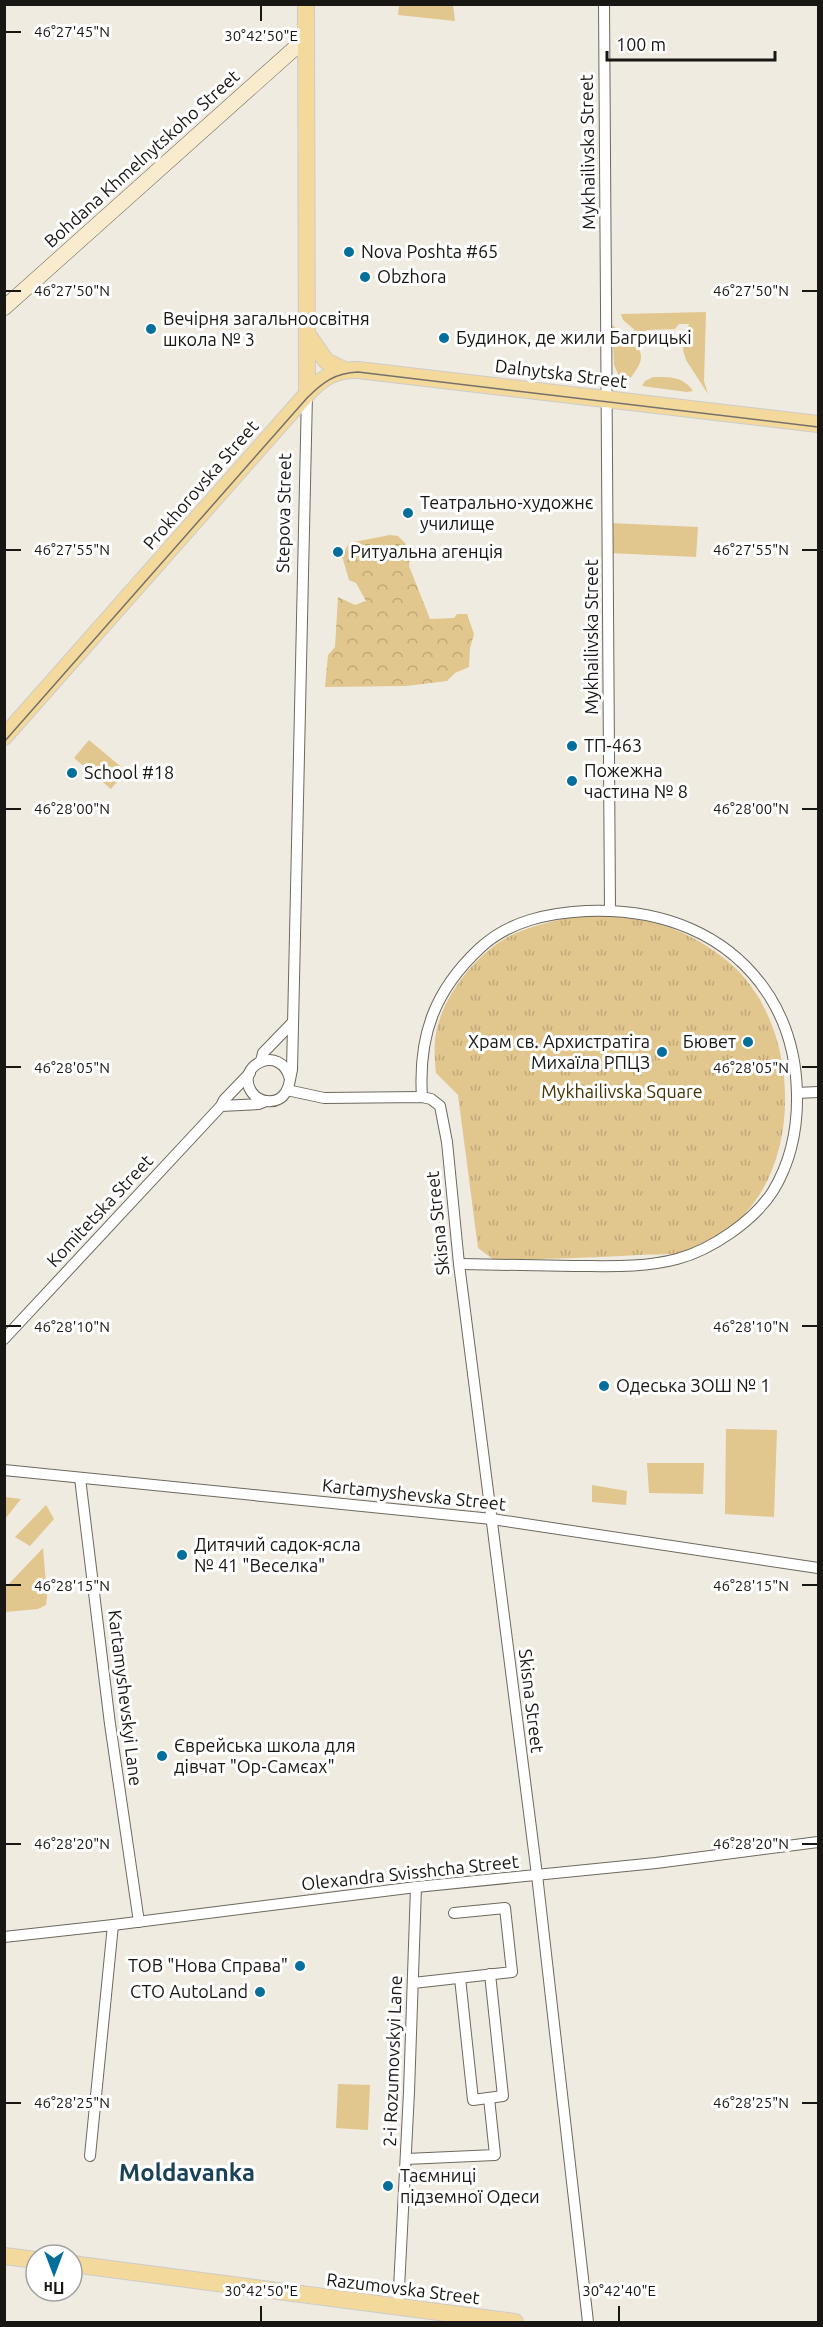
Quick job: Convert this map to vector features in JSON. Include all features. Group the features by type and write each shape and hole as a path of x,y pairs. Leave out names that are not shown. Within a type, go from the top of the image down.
{"main road":[{"name":"Stepova Street","path":"306,4 307,394"},
{"name":"Bohdana Khmelnytskoho Street","path":"4,308 305,39"},
{"path":"306,331 321,357 329,364 344,370"},
{"name":"Dalnytska Street","path":"344,370 819,424"},
{"path":"307,394 326,376 344,370"},
{"name":"Prokhorovska Street","path":"4,737 307,394"},
{"path":"4,2256 24,2258"},
{"name":"Razumovska Street","path":"84,2266 515,2322"}],"street":[{"name":"Mykhailivska Street","path":"604,4 610,910"},
{"name":"Stepova Street","path":"290,1079 307,394"},
{"path":"287,1090 324,1098 422,1097 422,1050 428,1027 448,985 464,964 487,942 511,926 565,912 610,910 662,917 692,929 726,950 747,969 770,997 790,1042 798,1093 787,1160 772,1192 748,1219 714,1244 677,1259 634,1266 459,1264"},
{"path":"261,1061 264,1053 293,1022"},
{"path":"222,1106 259,1104 279,1099 287,1090 290,1079 281,1064 270,1060 261,1061 250,1073 249,1088 256,1097 266,1101"},
{"name":"Komitetska Street","path":"4,1339 222,1106 224,1100 250,1073"},
{"path":"798,1093 819,1092"},
{"name":"Skisna Street","path":"422,1097 440,1106 447,1142 459,1264 537,1875 588,2322"},
{"name":"Kartamyshevska Street","path":"4,1470 492,1519 819,1568"},
{"name":"Kartamyshevskyi Lane","path":"80,1478 110,1725 139,1922"},
{"name":"Olexandra Svisshcha Street","path":"4,1937 416,1887 656,1863 819,1842"},
{"name":"2-i Rozumovskyi Lane","path":"398,2308 416,1887"},
{"path":"413,1983 512,1972 505,1908 454,1913"},
{"path":"90,2156 113,1925"},
{"path":"460,1978 473,2100 489,2098 503,2096 490,1974"},
{"path":"406,2159 495,2155 489,2098"}],"green space":[{"path":"399,5 453,5 455,21 398,15"},
{"path":"706,312 704,381 708,394 686,360 683,350 689,324 679,324 675,329 646,330 643,337 623,320 621,314"},
{"path":"612,325 636,344 641,356 636,370 623,385 614,365"},
{"path":"653,377 670,377 680,380 693,391 642,386 645,381"},
{"path":"609,523 698,527 696,557 608,553"},
{"path":"390,535 398,536 405,543 410,554 409,566 430,619 454,618 457,614 467,614 474,634 470,648 469,667 455,673 447,681 406,686 325,687 328,655 335,647 338,597 355,605 366,601 356,583 349,580 342,556 349,543"},
{"path":"89,740 126,771 111,789 74,758"},
{"name":"Mykhailivska Square","path":"576,915 637,919 690,936 725,959 751,987 770,1021 782,1060 785,1101 781,1142 768,1180 747,1212 717,1236 689,1252 494,1260 478,1248 458,1095 436,1073 435,1045 438,1026 450,996 459,982 494,946 523,930"},
{"path":"726,1429 777,1430 774,1517 725,1514"},
{"path":"647,1463 704,1463 703,1494 649,1493"},
{"path":"592,1485 627,1491 626,1505 592,1502"},
{"path":"4,1497 21,1499 5,1519"},
{"path":"46,1505 54,1519 30,1546 15,1537"},
{"path":"43,1548 46,1605 38,1609 5,1612 5,1588"},
{"path":"338,2084 370,2085 368,2130 336,2128"}],"tram line":[{"path":"4,742 307,398 318,387 336,376 358,372 818,427"}],"place":[{"name":"Nova Poshta #65","path":"349,252"},
{"name":"Obzhora","path":"365,277"},
{"name":"Вечірня загальноосвітня школа № 3","path":"151,329"},
{"name":"Будинок, де жили Багрицькі","path":"444,338"},
{"name":"Театрально-художнє училище","path":"408,513"},
{"name":"Ритуальна агенція","path":"338,552"},
{"name":"ТП-463","path":"572,746"},
{"name":"School #18","path":"72,773"},
{"name":"Пожежна частина № 8","path":"572,781"},
{"name":"Бювет","path":"748,1042"},
{"name":"Храм св. Архистратіга Михаїла РПЦЗ","path":"662,1052"},
{"name":"Одеська ЗОШ № 1","path":"604,1386"},
{"name":"Дитячий садок-ясла № 41 \"Веселка\"","path":"182,1555"},
{"name":"Єврейська школа для дівчат \"Ор-Самєах\"","path":"162,1756"},
{"name":"ТОВ \"Нова Справа\"","path":"300,1966"},
{"name":"СТО AutoLand","path":"260,1992"},
{"name":"Таємниці підземної Одеси","path":"388,2186"}],"district":[{"name":"Moldavanka","path":"187,2173"}]}
